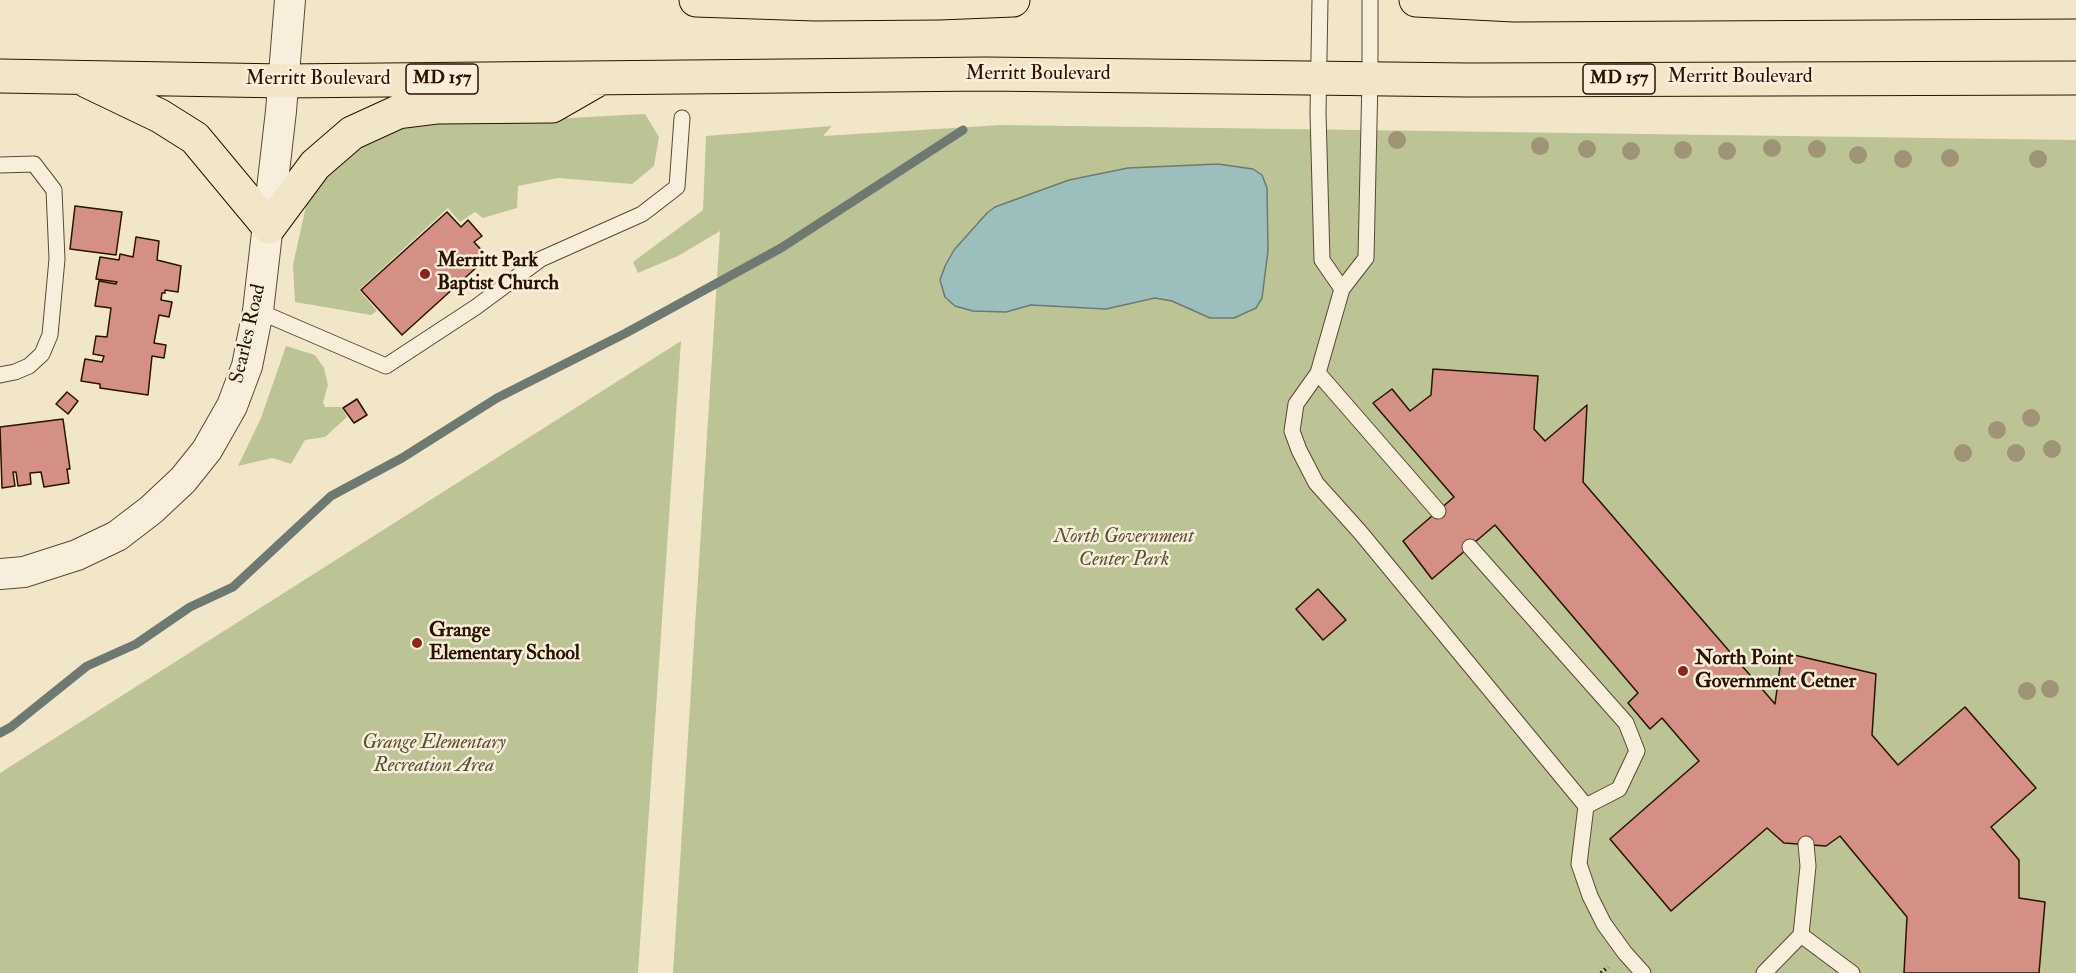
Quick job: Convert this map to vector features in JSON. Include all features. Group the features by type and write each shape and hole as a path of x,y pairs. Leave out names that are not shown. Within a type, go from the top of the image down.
{"main road":[{"path":"696,0 939,3 1013,0"},
{"path":"1416,0 1514,5 1736,2 2076,2"},
{"name":"Merritt Boulevard","path":"0,76 284,81 998,74 1480,80 2067,80"},
{"path":"80,77 160,116 195,138 269,227 315,165 352,133 388,116 398,112 438,107 552,106 600,78"}],"street":[{"name":"Searles Road","path":"0,574 24,572 77,555 117,536 152,510 183,480 207,450 232,406 247,366 258,311 269,227 290,0"}],"lane":[{"path":"1320,0 1322,260 1342,289"},
{"path":"1370,0 1366,258 1342,289 1318,373 1296,404 1292,431 1316,483 1360,532 1586,806 1579,864 1590,896 1604,924 1624,953 1643,973"},
{"path":"258,311 386,366 476,307 541,259 642,214 677,187 682,118"},
{"path":"0,165 34,164 54,190 57,259 50,335 42,354 29,366 0,375"},
{"path":"1318,373 1438,511"},
{"path":"1470,546 1626,723 1637,751 1618,789 1586,806"},
{"path":"1764,973 1801,935 1808,866 1806,844"},
{"path":"1801,935 1852,973"}],"green space":[{"path":"645,114 659,137 654,166 632,184 558,178 518,186 517,208 483,218 475,212 460,222 448,208 359,290 377,311 371,315 295,302 293,265 308,197 333,162 373,133 420,123 474,123"},
{"name":"North Government Center Park","path":"1001,125 2076,140 2076,973 673,973 720,231 678,256 638,273 633,262 703,210 706,136 832,126 823,136"},
{"name":"Grange Elementary Recreation Area","path":"681,341 638,973 0,973 0,773"},
{"path":"286,346 315,355 324,368 328,385 323,402 325,407 341,407 347,417 325,437 305,440 291,464 272,458 238,466 261,418"}],"water":[{"path":"1218,164 1253,169 1262,175 1267,188 1268,251 1262,298 1256,308 1234,318 1210,318 1172,301 1155,298 1106,309 1031,305 1006,312 973,311 955,306 945,297 940,280 945,266 954,250 995,207 1069,180 1128,168"}],"building":[{"path":"75,206 122,212 116,255 70,249"},
{"name":"Merritt Park Baptist Church","path":"447,212 461,227 468,220 482,236 474,242 488,257 402,335 361,290"},
{"path":"136,237 159,241 157,260 181,266 178,292 165,290 165,293 162,293 161,300 172,302 169,317 159,315 154,343 166,345 164,358 152,356 148,395 100,388 100,384 81,381 85,359 102,362 104,356 93,354 96,336 107,337 111,308 95,306 99,281 116,284 117,282 96,279 100,257 119,260 120,254 133,257"},
{"name":"North Point Government Cetner","path":"1433,369 1538,376 1534,429 1545,441 1587,405 1583,482 1775,704 1780,667 1794,655 1876,674 1872,735 1898,765 1965,707 2036,788 1991,827 2019,860 2019,898 2045,902 2039,973 1904,973 1907,917 1840,836 1826,846 1784,843 1767,828 1671,911 1610,839 1699,761 1662,718 1650,729 1628,703 1638,693 1495,525 1432,579 1403,541 1454,497 1373,403 1392,389 1410,411 1431,395"},
{"path":"67,392 78,401 68,414 56,404"},
{"path":"357,399 367,415 354,423 343,408"},
{"path":"63,419 70,469 67,469 69,483 44,487 41,472 30,473 31,484 18,486 16,472 13,472 15,486 2,488 0,427"},
{"path":"1318,589 1346,620 1323,640 1296,609"}],"waterway":[{"path":"0,733 11,727 87,666 136,644 190,607 233,587 331,496 402,458 497,398 626,333 781,248 963,130"}],"place":[{"name":"Merritt Park Baptist Church","path":"425,274"},
{"name":"Grange Elementary School","path":"417,643"},
{"name":"North Point Government Cetner","path":"1683,671"}]}
